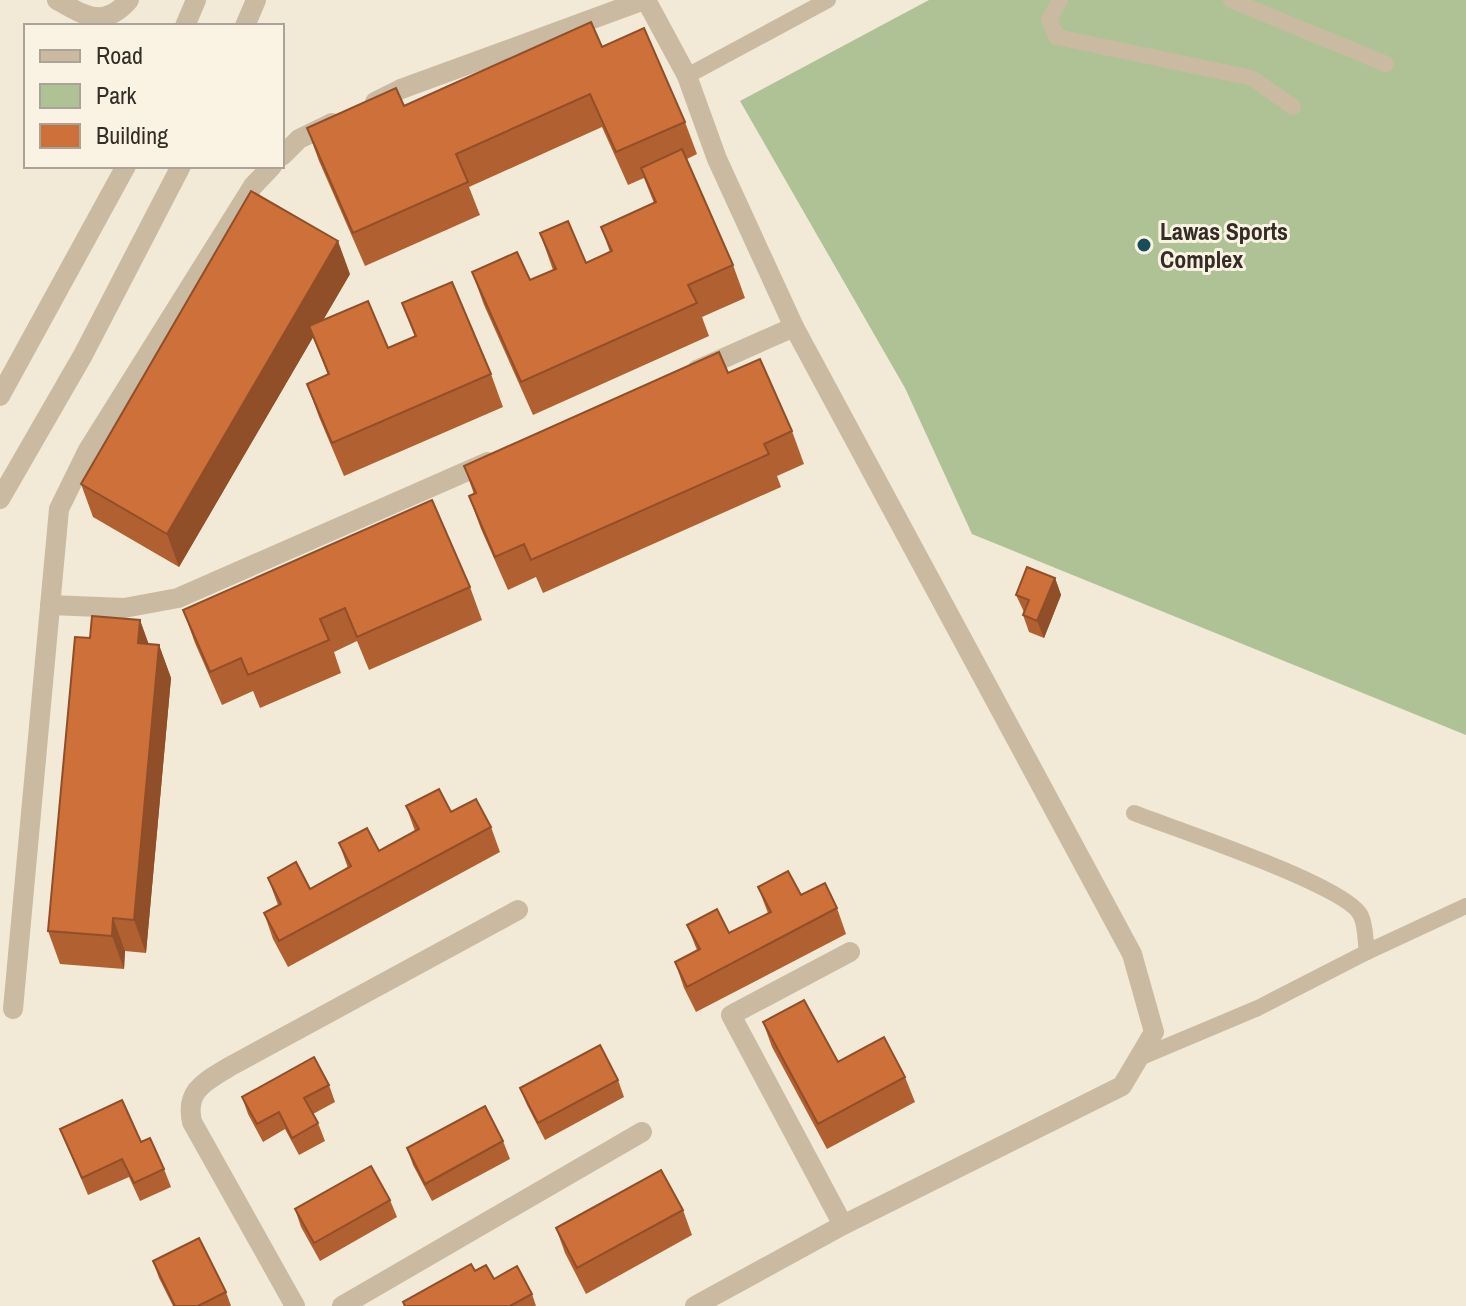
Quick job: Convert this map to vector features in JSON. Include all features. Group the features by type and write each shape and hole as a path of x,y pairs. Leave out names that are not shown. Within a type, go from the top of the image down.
{"street":[{"path":"57,0 82,15 99,19 114,14 129,0"},
{"path":"186,24 196,0"},
{"path":"246,24 256,0"},
{"path":"284,154 299,139 401,89 645,0 687,76 717,159 794,327 1132,954 1154,1032 1122,1086 843,1225 695,1306"},
{"path":"0,396 125,168"},
{"path":"0,499 83,355 180,168"},
{"path":"13,1009 59,509 88,450 253,186 270,168"},
{"path":"680,377 794,327"},
{"path":"50,605 124,608 178,598 508,453"},
{"path":"295,1306 192,1122 189,1108 198,1087 229,1067 518,910"},
{"path":"843,1225 731,1015 850,952"},
{"path":"342,1306 642,1132"}],"lane":[{"path":"687,76 828,0"},
{"path":"1060,0 1049,20 1057,37 1252,78 1293,107"},
{"path":"1231,0 1386,64"},
{"path":"1134,813 1300,875 1349,901 1361,915 1367,952"},
{"path":"1139,1058 1258,1008 1466,906"}],"green space":[{"name":"Lawas Sports Complex","path":"929,0 1466,0 1466,735 972,534 905,388 740,101"}],"building":[{"path":"591,22 602,47 644,28 685,122 616,152 590,94 456,154 468,182 353,233 307,128 396,88 404,106"},
{"path":"682,149 733,265 688,285 697,303 521,382 472,272 517,252 530,280 556,269 540,233 568,221 586,263 612,251 601,227 656,202 641,168"},
{"path":"251,191 338,241 167,534 81,484"},
{"path":"452,282 491,374 332,443 307,384 329,374 309,326 368,301 388,348 416,336 402,303"},
{"path":"719,352 728,373 760,359 792,431 764,444 769,454 531,560 524,544 495,557 469,496 476,493 464,466"},
{"path":"432,500 470,587 357,637 345,608 320,619 329,640 248,675 241,658 210,672 183,610"},
{"path":"1027,567 1055,578 1037,621 1023,615 1029,600 1016,595"},
{"path":"92,616 140,620 138,643 159,645 134,920 113,918 112,936 48,931 75,637 90,638"},
{"path":"439,789 451,812 476,799 491,827 279,941 264,913 281,904 268,878 296,862 310,889 351,866 339,843 367,828 379,851 419,829 406,806"},
{"path":"788,871 801,895 825,883 837,908 687,987 675,962 700,949 687,925 717,909 729,933 771,912 758,887"},
{"path":"804,1000 838,1062 884,1037 905,1077 818,1124 763,1022"},
{"path":"600,1045 618,1080 538,1123 520,1088"},
{"path":"314,1057 329,1085 304,1098 318,1123 292,1138 279,1112 257,1124 242,1097"},
{"path":"122,1100 141,1142 150,1138 164,1169 134,1183 122,1159 82,1178 60,1129"},
{"path":"485,1106 503,1141 425,1184 407,1148"},
{"path":"371,1166 390,1200 314,1243 295,1209"},
{"path":"661,1170 683,1210 577,1268 556,1228"},
{"path":"199,1238 226,1292 198,1306 175,1306 153,1261"},
{"path":"471,1264 475,1271 486,1265 494,1279 517,1266 532,1294 510,1306 405,1306 403,1302"}],"place":[{"name":"Lawas Sports Complex","path":"1144,245"}]}
